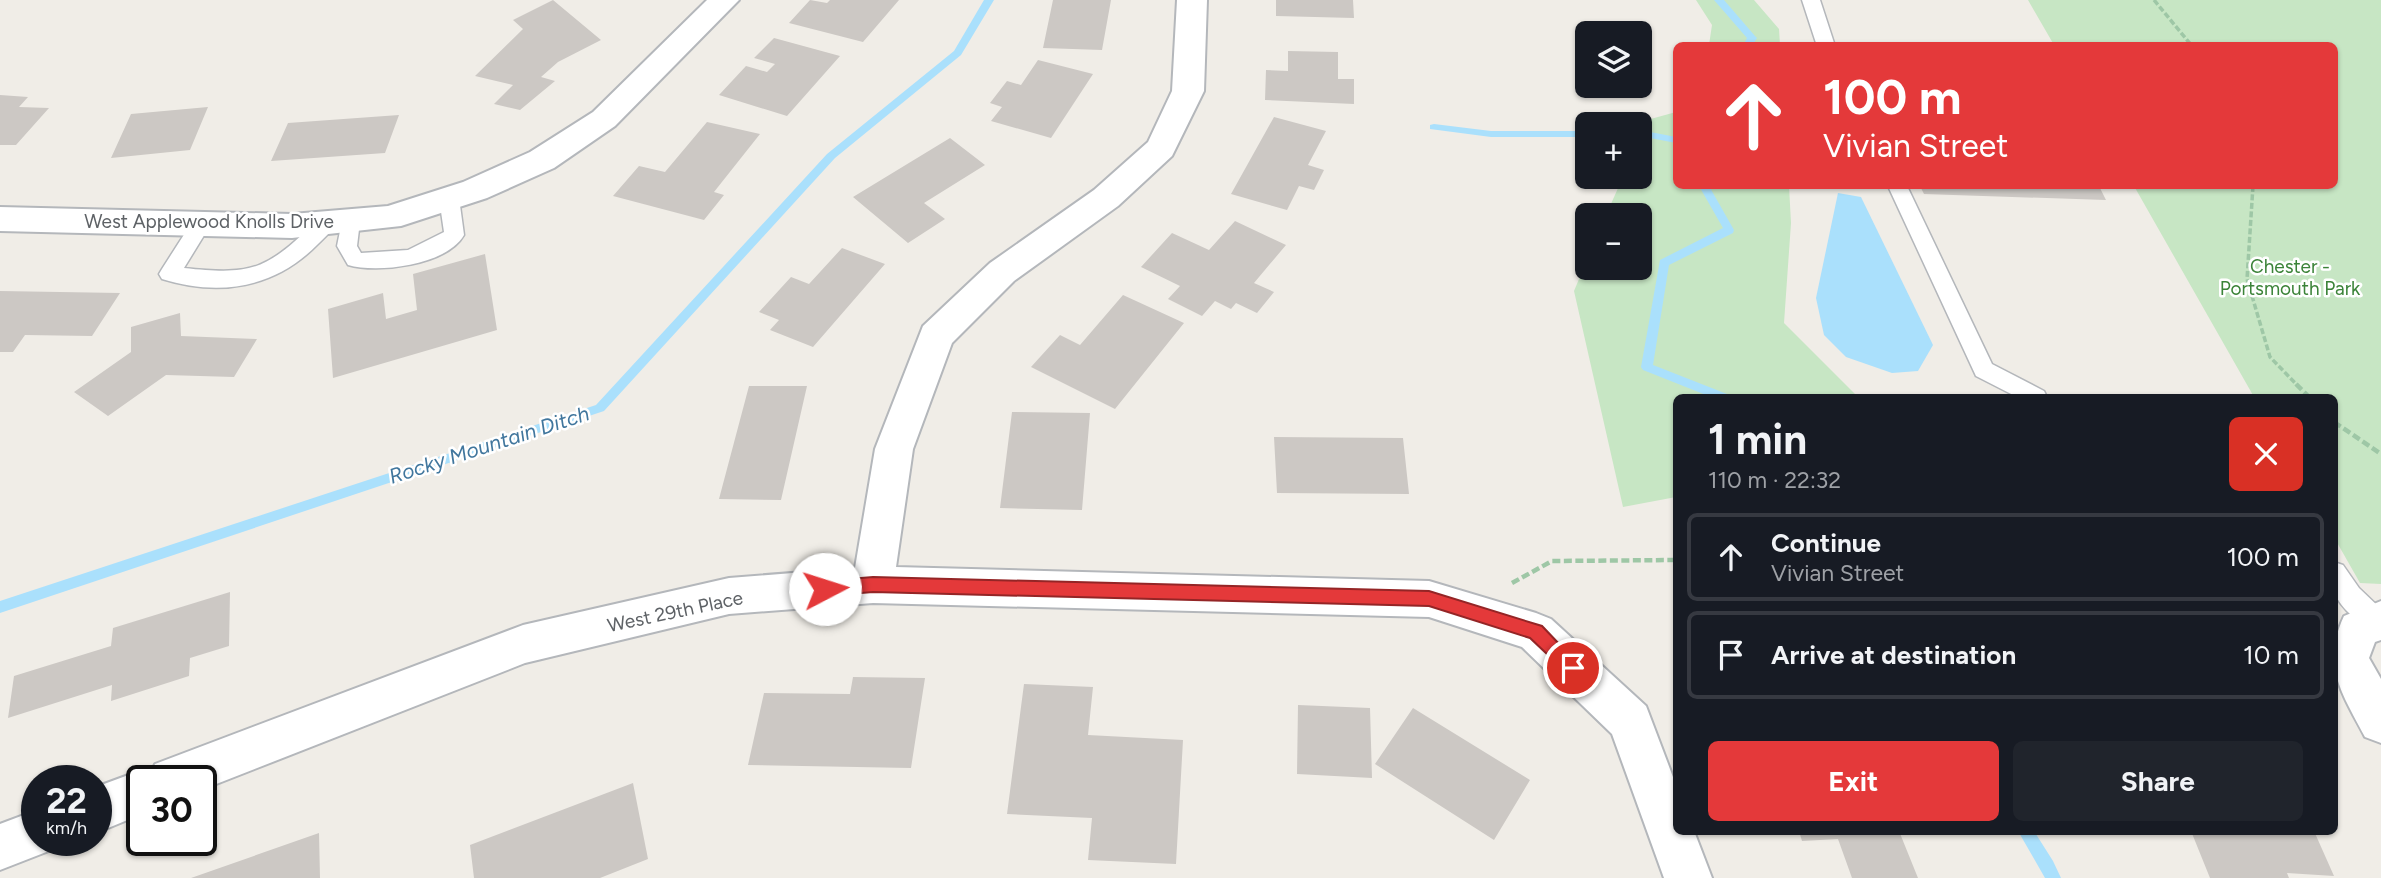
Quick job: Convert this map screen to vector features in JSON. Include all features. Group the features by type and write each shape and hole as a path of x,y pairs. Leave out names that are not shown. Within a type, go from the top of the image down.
{"street":[{"name":"West Applewood Knolls Drive","path":"0,219 201,224 338,223 388,218 449,198 542,160 604,119 724,0"},
{"path":"873,584 894,449 936,336 1002,272 1106,198 1161,148 1188,91 1192,0"},
{"name":"West 29th Place","path":"210,765 523,644 729,596 873,584 1429,599 1536,632 1630,721 1688,878"},
{"path":"2372,623 2347,659 2381,722"},
{"path":"0,848 21,839"}],"lane":[{"path":"1811,0 1825,42"},
{"path":"1898,189 1984,370 2030,394"},
{"path":"201,224 169,274 216,279 261,275 285,262 338,223 355,260 374,263 439,248 454,235 449,198"},
{"path":"2338,578 2372,623"}],"path":[{"path":"2154,0 2189,42"},
{"path":"2253,189 2247,279 2270,357 2306,394"},
{"path":"2338,425 2381,454"},
{"path":"1466,610 1552,561 1673,561"}],"green space":[{"path":"1696,0 1754,0 1779,29 1780,42 1709,42 1712,25"},
{"name":"Chester - Portsmouth Park","path":"2028,0 2381,0 2381,584 2360,583 2338,544 2338,394 2252,394 2136,189 2338,189 2338,42 2052,42"},
{"path":"1673,113 1673,189 1789,189 1791,223 1784,323 1855,394 1673,394 1673,498 1623,507 1574,291 1579,280 1652,280 1652,203 1611,203 1618,189 1652,189 1652,119"}],"water":[{"path":"1838,193 1861,197 1933,345 1918,371 1892,373 1846,357 1824,335 1816,298"}],"building":[{"path":"553,0 601,40 558,62 541,77 555,81 520,110 494,104 513,85 475,76 523,29 513,20"},
{"path":"810,0 827,3 830,0 899,0 863,42 789,23"},
{"path":"1053,0 1111,0 1102,50 1043,48"},
{"path":"1276,0 1353,0 1354,18 1276,16"},
{"path":"774,38 840,56 787,116 719,95 746,66 767,72 775,64 754,58"},
{"path":"1288,51 1338,52 1338,79 1354,79 1354,104 1265,100 1266,70 1288,71"},
{"path":"1038,60 1093,74 1051,138 991,121 1002,107 990,103 1007,81 1021,85"},
{"path":"0,95 28,97 19,107 49,108 16,145 0,145"},
{"path":"208,107 190,150 111,158 131,114"},
{"path":"399,115 385,153 271,161 288,123"},
{"path":"1274,117 1326,131 1308,165 1324,170 1314,190 1299,186 1287,210 1231,194"},
{"path":"707,122 760,134 714,192 724,195 704,220 613,196 639,166 665,172"},
{"path":"950,138 985,165 924,203 945,219 908,243 853,197"},
{"path":"1922,189 2100,189 2106,200 1924,194"},
{"path":"1235,221 1286,245 1254,283 1274,292 1257,313 1236,303 1231,309 1215,301 1202,316 1168,299 1180,286 1141,267 1172,233 1209,250"},
{"path":"842,248 885,264 813,347 770,330 779,320 759,312 791,277 809,284"},
{"path":"485,254 497,330 333,378 328,309 383,293 386,319 417,310 413,274"},
{"path":"0,291 120,293 92,336 25,335 13,352 0,352"},
{"path":"1123,295 1184,323 1115,409 1031,367 1060,335 1080,345"},
{"path":"180,313 181,336 257,339 234,377 166,375 108,416 74,392 131,352 131,327"},
{"path":"749,386 807,386 781,500 719,499"},
{"path":"1012,412 1090,413 1082,510 1000,508"},
{"path":"1274,437 1403,438 1409,494 1277,493"},
{"path":"230,592 229,646 190,658 189,676 111,701 112,685 8,718 14,676 111,646 113,628"},
{"path":"853,677 925,678 911,768 748,765 764,693 850,694"},
{"path":"1024,684 1093,687 1088,735 1183,740 1176,864 1088,860 1092,818 1007,814"},
{"path":"1298,705 1370,708 1372,778 1297,774"},
{"path":"1413,708 1530,780 1494,840 1375,764"},
{"path":"633,783 648,859 600,878 474,878 470,845"},
{"path":"319,833 320,878 191,878"},
{"path":"1800,835 1901,835 1918,878 1852,878 1838,839 1802,841"},
{"path":"2193,835 2316,835 2334,876 2287,873 2289,878 2210,878"}],"waterway":[{"name":"Rocky Mountain Ditch","path":"0,607 600,408 831,156 958,53 989,0"},
{"path":"1719,0 1752,38 1750,42"},
{"path":"1434,127 1491,134 1575,134"},
{"path":"1652,135 1673,139"},
{"path":"1706,189 1729,230 1664,263 1647,367 1715,394"},
{"path":"2028,835 2053,878"}],"route":[{"path":"825,589 873,584 1429,599 1536,632 1573,668"}]}
